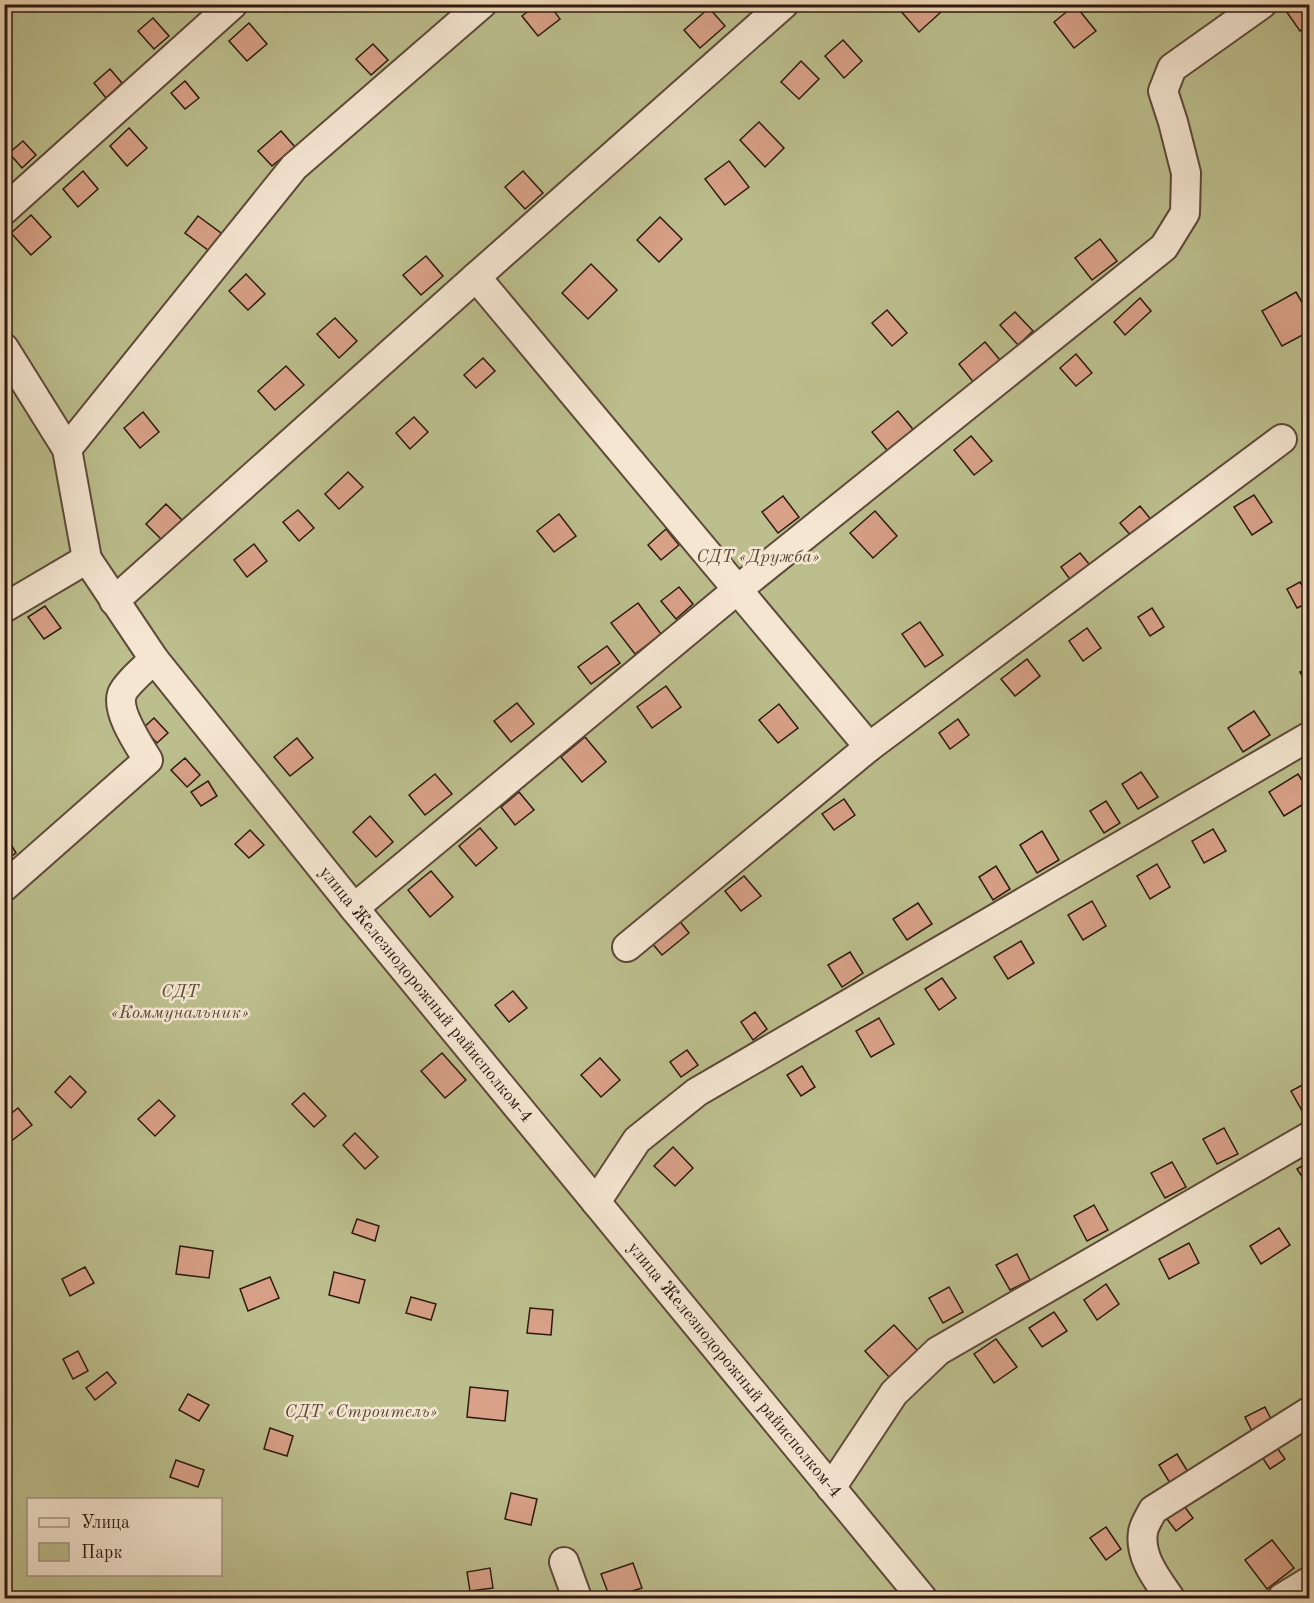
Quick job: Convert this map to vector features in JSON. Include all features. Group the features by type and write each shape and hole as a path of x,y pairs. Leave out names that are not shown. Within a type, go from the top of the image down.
{"street":[{"path":"4,210 233,4"},
{"path":"67,449 294,167 482,4"},
{"path":"114,601 784,4"},
{"path":"354,908 737,590 1164,247 1185,213 1186,173 1173,122 1162,92 1172,68 1262,4"},
{"path":"476,277 869,747"},
{"name":"улица Железнодорожный райисполком-4","path":"4,348 67,449 87,559 154,659 354,908 922,1599"},
{"path":"627,947 869,747 1282,439"},
{"path":"4,608 87,559"},
{"path":"4,887 148,760 120,706 122,693 154,659"},
{"path":"596,1202 636,1140 697,1092 1310,736"},
{"path":"831,1488 894,1393 938,1351 1310,1136"},
{"path":"1170,1599 1150,1569 1143,1548 1143,1530 1153,1510 1310,1411"},
{"path":"564,1562 577,1599"},
{"path":"1282,1599 1310,1581"}],"green space":[{"name":"СДТ «Дружба»","path":"5,5 1309,5 1309,1598 5,1598"}],"building":[{"path":"281,4 296,4 288,12"},
{"path":"537,4 549,4 560,19 538,36 522,16"},
{"path":"904,4 934,4 941,12 919,32 899,9"},
{"path":"1131,4 1146,4 1137,12"},
{"path":"1295,4 1310,4 1310,25 1300,31 1286,11"},
{"path":"1075,5 1096,31 1074,48 1054,22"},
{"path":"709,8 725,26 700,48 684,30"},
{"path":"153,18 169,36 154,49 138,31"},
{"path":"249,23 267,44 247,61 229,41"},
{"path":"843,40 862,61 844,78 825,56"},
{"path":"373,44 388,60 371,75 356,59"},
{"path":"801,61 819,79 799,99 781,82"},
{"path":"110,69 122,83 106,98 94,83"},
{"path":"185,81 199,98 185,109 171,93"},
{"path":"759,122 784,148 765,167 740,140"},
{"path":"129,128 147,148 127,166 110,146"},
{"path":"281,131 295,147 272,166 258,151"},
{"path":"23,141 36,155 22,168 9,153"},
{"path":"729,161 749,187 725,205 705,179"},
{"path":"83,171 98,189 78,207 63,189"},
{"path":"523,171 543,193 525,209 505,187"},
{"path":"31,215 51,237 31,255 11,233"},
{"path":"198,216 225,236 212,253 185,233"},
{"path":"660,217 682,239 659,262 637,240"},
{"path":"1100,239 1117,261 1092,280 1075,258"},
{"path":"426,256 443,276 421,295 403,275"},
{"path":"591,264 617,290 588,319 562,293"},
{"path":"246,274 265,294 248,310 229,291"},
{"path":"1296,292 1310,316 1310,331 1282,346 1262,311"},
{"path":"1140,298 1151,311 1125,335 1114,322"},
{"path":"887,310 907,333 892,346 872,323"},
{"path":"1015,312 1033,331 1018,345 1000,325"},
{"path":"335,318 357,341 339,358 317,334"},
{"path":"985,342 1000,360 974,383 959,364"},
{"path":"1076,354 1092,373 1076,386 1060,368"},
{"path":"483,358 495,371 476,388 464,375"},
{"path":"286,366 304,385 275,410 258,391"},
{"path":"898,411 916,433 891,455 872,432"},
{"path":"143,412 159,432 140,448 124,428"},
{"path":"414,417 428,432 410,449 396,433"},
{"path":"971,436 992,461 974,475 954,450"},
{"path":"348,472 363,487 339,509 325,494"},
{"path":"1254,495 1272,522 1252,535 1234,507"},
{"path":"783,496 799,517 778,533 762,512"},
{"path":"166,504 183,521 163,541 146,524"},
{"path":"1140,506 1157,527 1138,544 1120,523"},
{"path":"298,510 314,528 299,541 283,522"},
{"path":"875,511 897,536 873,558 850,533"},
{"path":"559,514 576,536 554,552 537,531"},
{"path":"666,529 679,545 661,560 648,545"},
{"path":"254,544 267,561 247,577 234,560"},
{"path":"1080,553 1094,570 1074,585 1061,567"},
{"path":"4,556 11,568 4,572"},
{"path":"1300,582 1310,602 1297,608 1287,589"},
{"path":"679,587 693,604 676,619 661,601"},
{"path":"638,603 661,634 635,654 611,623"},
{"path":"45,606 61,628 44,639 28,617"},
{"path":"1152,608 1164,627 1150,636 1138,617"},
{"path":"920,622 943,655 925,667 902,634"},
{"path":"1087,628 1101,648 1083,661 1069,641"},
{"path":"607,646 620,663 591,684 578,667"},
{"path":"1027,659 1040,676 1015,696 1001,679"},
{"path":"1310,667 1310,689 1300,672"},
{"path":"666,686 681,707 652,728 637,707"},
{"path":"517,703 534,724 511,742 494,721"},
{"path":"779,704 798,728 778,743 759,720"},
{"path":"1254,711 1270,735 1243,752 1228,728"},
{"path":"154,718 168,733 157,743 143,728"},
{"path":"958,719 969,735 950,749 939,733"},
{"path":"585,737 606,762 582,782 561,757"},
{"path":"297,738 313,758 290,776 274,757"},
{"path":"185,758 200,775 187,787 171,770"},
{"path":"1141,772 1158,797 1138,809 1122,784"},
{"path":"435,774 452,794 425,815 409,795"},
{"path":"1298,774 1310,793 1310,800 1284,816 1269,792"},
{"path":"208,781 217,796 201,806 191,792"},
{"path":"519,792 534,810 515,825 501,807"},
{"path":"844,799 855,815 834,830 822,814"},
{"path":"1106,801 1120,823 1104,833 1090,811"},
{"path":"370,816 393,842 376,857 353,832"},
{"path":"480,828 497,848 476,866 459,846"},
{"path":"1213,829 1226,851 1204,863 1192,841"},
{"path":"250,830 264,845 249,858 235,844"},
{"path":"1042,831 1059,860 1037,873 1020,845"},
{"path":"4,834 16,853 4,861"},
{"path":"1157,864 1170,887 1150,899 1137,876"},
{"path":"996,866 1010,889 993,900 979,877"},
{"path":"431,871 453,897 430,917 408,890"},
{"path":"744,876 761,896 741,911 725,891"},
{"path":"1092,901 1106,926 1083,940 1068,915"},
{"path":"918,903 932,924 907,940 893,919"},
{"path":"678,919 689,933 662,955 651,942"},
{"path":"1021,941 1034,963 1008,979 994,957"},
{"path":"850,952 863,973 842,987 828,965"},
{"path":"942,978 956,998 939,1010 925,989"},
{"path":"513,991 527,1008 509,1022 495,1005"},
{"path":"755,1012 767,1029 753,1040 741,1022"},
{"path":"879,1018 894,1044 871,1057 856,1031"},
{"path":"687,1050 698,1065 681,1077 670,1062"},
{"path":"442,1053 466,1080 445,1098 421,1071"},
{"path":"600,1058 620,1080 601,1097 581,1075"},
{"path":"802,1066 815,1087 801,1096 787,1075"},
{"path":"70,1076 86,1092 71,1108 55,1092"},
{"path":"1310,1081 1310,1114 1305,1116 1291,1091"},
{"path":"304,1093 326,1116 314,1127 292,1104"},
{"path":"159,1100 175,1116 155,1136 138,1119"},
{"path":"18,1108 32,1125 10,1142 4,1135 4,1119"},
{"path":"1224,1128 1238,1154 1217,1164 1203,1139"},
{"path":"355,1133 378,1157 365,1169 343,1145"},
{"path":"673,1147 693,1168 675,1186 654,1166"},
{"path":"1310,1161 1310,1189 1297,1169"},
{"path":"1172,1162 1186,1187 1165,1198 1151,1173"},
{"path":"1094,1205 1108,1230 1087,1241 1074,1216"},
{"path":"357,1219 379,1226 375,1241 352,1233"},
{"path":"1279,1228 1290,1245 1261,1264 1250,1246"},
{"path":"1189,1243 1199,1263 1169,1279 1159,1259"},
{"path":"180,1246 213,1251 209,1278 176,1274"},
{"path":"1017,1254 1030,1280 1010,1290 996,1265"},
{"path":"85,1267 94,1283 70,1296 62,1279"},
{"path":"334,1272 365,1280 359,1303 329,1295"},
{"path":"270,1277 279,1298 248,1311 240,1289"},
{"path":"1106,1284 1119,1304 1097,1320 1084,1300"},
{"path":"949,1287 963,1312 943,1323 929,1298"},
{"path":"411,1297 436,1304 431,1320 406,1313"},
{"path":"530,1308 553,1310 551,1335 527,1333"},
{"path":"1054,1312 1067,1331 1042,1347 1029,1328"},
{"path":"894,1325 918,1351 890,1378 865,1351"},
{"path":"996,1339 1017,1367 994,1383 974,1354"},
{"path":"78,1351 88,1371 73,1379 63,1359"},
{"path":"107,1372 116,1383 95,1400 86,1388"},
{"path":"470,1387 508,1391 505,1421 467,1417"},
{"path":"188,1394 209,1405 199,1421 179,1410"},
{"path":"1265,1407 1272,1421 1252,1431 1245,1417"},
{"path":"270,1428 293,1436 287,1456 264,1449"},
{"path":"1273,1442 1285,1459 1270,1469 1258,1451"},
{"path":"1177,1454 1188,1472 1170,1483 1159,1465"},
{"path":"176,1460 204,1470 198,1487 170,1477"},
{"path":"511,1493 537,1499 531,1525 505,1519"},
{"path":"1184,1506 1193,1518 1176,1531 1167,1519"},
{"path":"1106,1527 1121,1549 1106,1560 1090,1538"},
{"path":"1272,1540 1294,1568 1267,1589 1245,1560"},
{"path":"633,1563 642,1588 610,1598 601,1574"},
{"path":"490,1568 493,1588 470,1591 467,1572"}],"park label":[{"name":"СДТ «Коммунальник»","path":"180,1002"},
{"name":"СДТ «Строитель»","path":"361,1412"}]}
